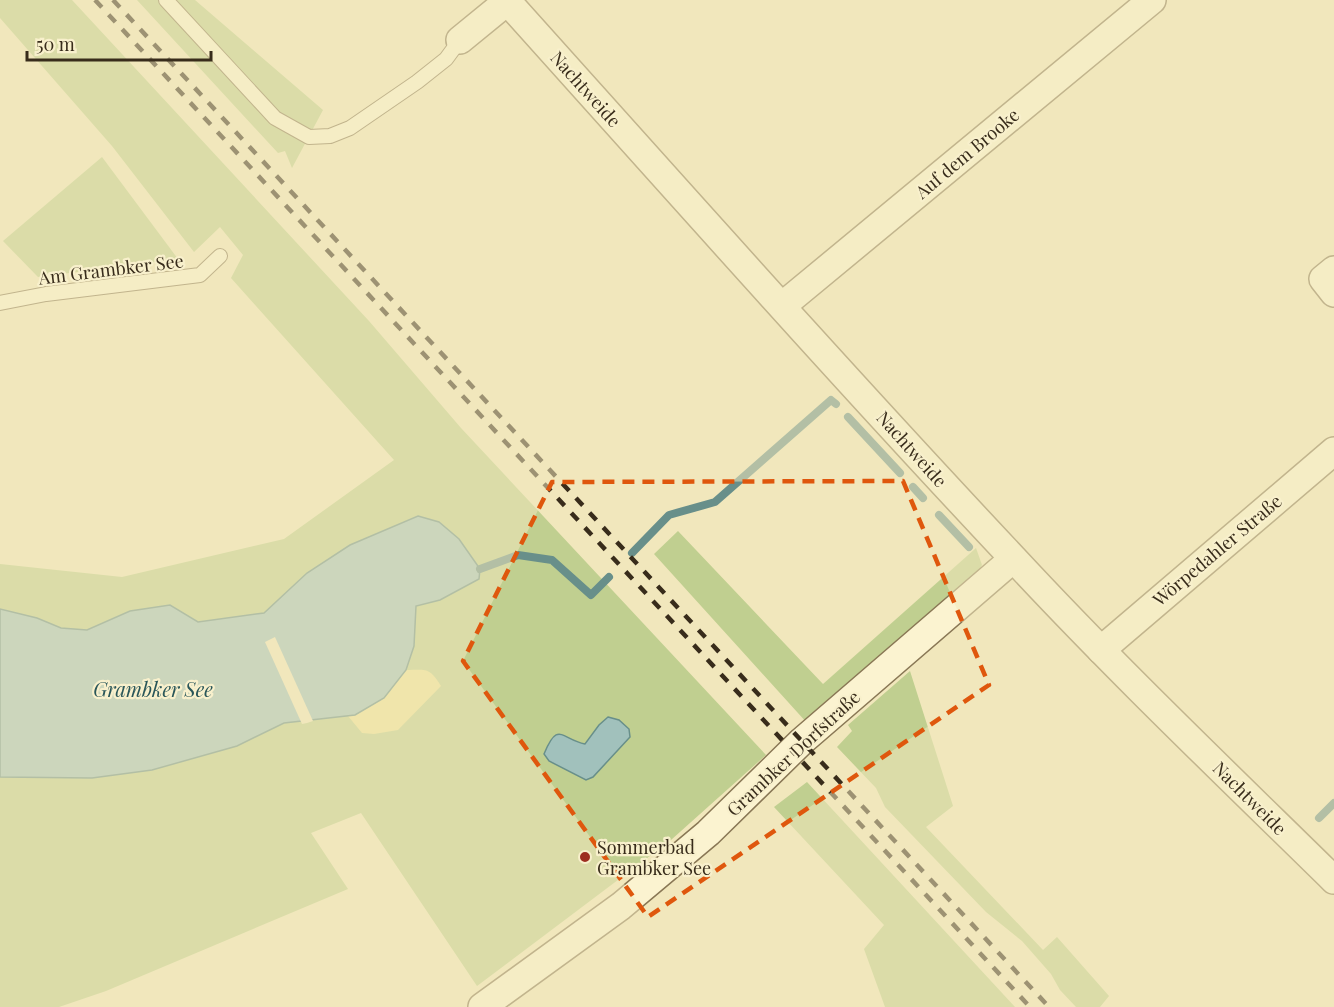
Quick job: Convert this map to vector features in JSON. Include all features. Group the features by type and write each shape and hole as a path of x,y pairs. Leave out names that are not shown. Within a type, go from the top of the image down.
{"street":[{"name":"Auf dem Brooke","path":"782,306 1152,0"},
{"path":"460,40 498,6"},
{"name":"Nachtweide","path":"498,6 782,306 1013,559 1101,650 1334,880"},
{"path":"1334,270 1323,279 1334,293"},
{"name":"Wörpedahler Straße","path":"1101,650 1334,451"},
{"name":"Grambker Dorfstraße","path":"499,1002 621,906 708,833 802,741 1013,559"}],"lane":[{"path":"166,0 275,118 309,138 330,136 350,128 432,71 446,59 460,40"},
{"name":"Am Grambker See","path":"0,303 46,294 200,275 220,256"}],"highlighted area":[{"path":"903,481 989,685 648,917 463,661 552,482"}],"green space":[{"path":"0,0 72,0 369,321 461,428 766,755 671,840 477,986 361,813 311,833 348,889 106,991 59,1007 0,1007 0,777 92,778 152,770 237,746 284,723 355,715 414,646 415,606 440,600 480,569 459,539 440,522 418,516 350,545 307,573 264,613 198,622 130,611 87,630 61,628 37,618 0,609 0,564 122,577 284,539 394,460 231,278 243,255 220,227 194,252 112,146 0,18"},
{"path":"137,0 195,0 323,110 292,168 285,151 278,153"},
{"path":"102,157 178,259 38,277 3,241"},
{"path":"678,531 823,684 976,548 982,565 970,584 807,723 654,554"},
{"path":"910,671 953,806 926,827 1043,950 1057,937 1109,996 1100,1007 1076,1007 1022,941 986,912 885,807 876,788 837,747 852,731 848,725"},
{"path":"807,782 1015,1007 885,1007 864,949 884,925 774,807"}],"sand":[{"path":"406,670 427,671 441,686 398,730 374,734 362,733 348,716 355,715 384,698"}],"water":[{"name":"Grambker See","path":"418,516 439,522 459,539 480,569 479,579 440,600 416,606 414,646 406,670 384,698 355,715 284,723 237,746 152,770 92,778 0,777 0,609 37,618 61,628 87,630 130,611 170,605 198,622 264,613 307,573 350,545"},
{"path":"608,717 619,720 629,729 630,737 593,777 586,780 549,761 544,754 553,737 561,734 585,744"}],"pier":[{"path":"275,637 313,721 302,724 265,642"}],"waterway":[{"path":"632,553 669,515 715,502 831,400 836,404"},
{"path":"848,417 900,473"},
{"path":"913,487 923,498"},
{"path":"939,515 969,547"},
{"path":"480,569 518,555 552,560 591,595 609,577"},
{"path":"1319,818 1334,803"}],"railway":[{"path":"95,0 1030,1007"},
{"path":"113,0 1049,1007"}],"place":[{"name":"Sommerbad Grambker See","path":"585,857"}]}
